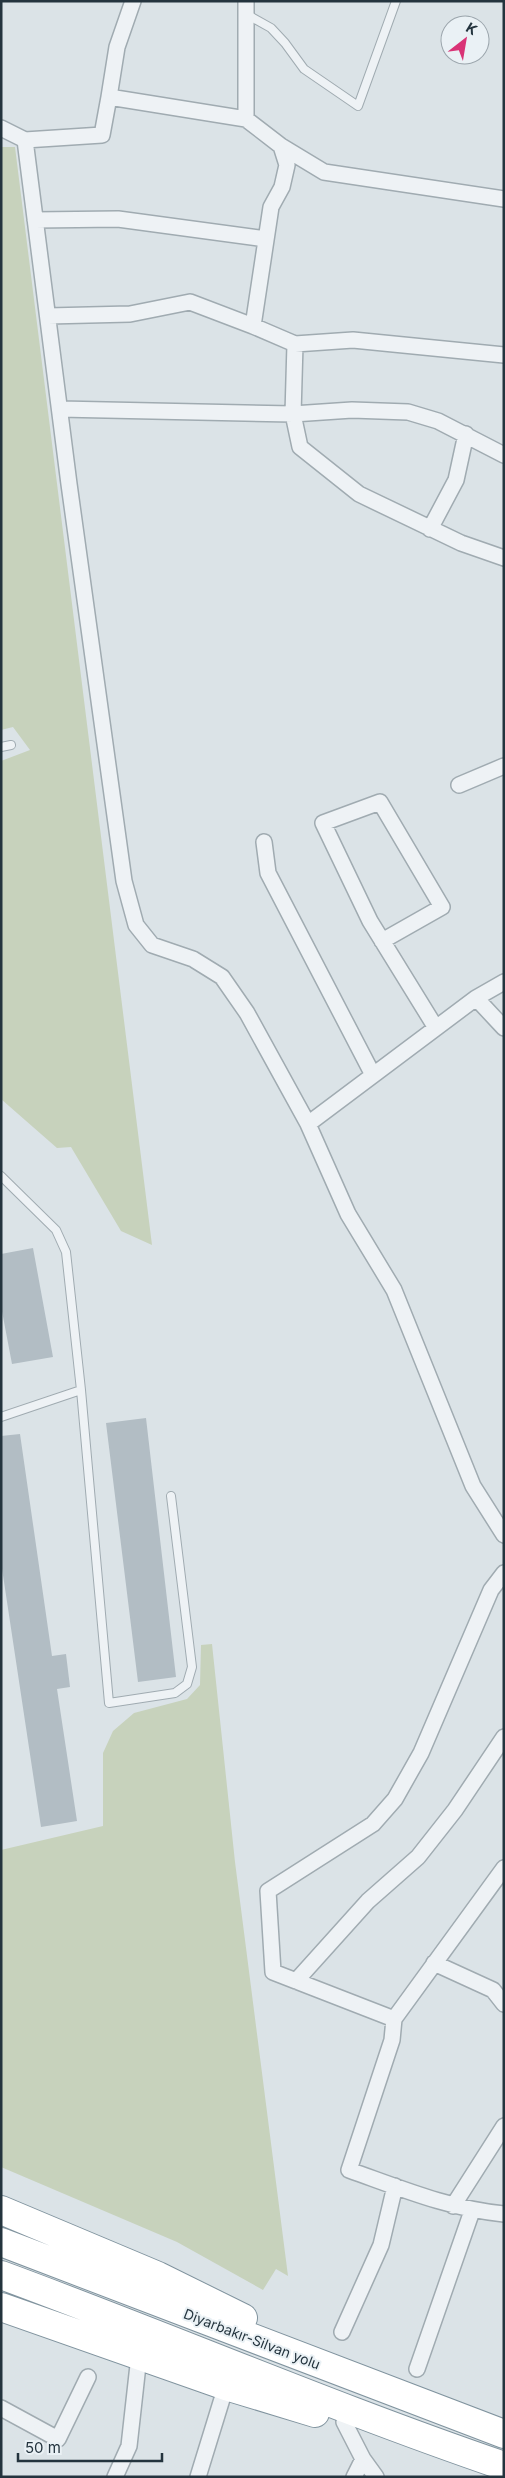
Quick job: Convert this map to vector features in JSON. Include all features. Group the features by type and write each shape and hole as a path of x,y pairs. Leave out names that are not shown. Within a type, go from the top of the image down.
{"highway":[{"path":"1,2210 158,2276 399,2395"},
{"name":"Diyarbakır-Silvan yolu","path":"1,2242 504,2434"},
{"name":"Diyarbakır-Silvan yolu","path":"1,2275 147,2329 416,2436 504,2466"},
{"path":"1,2307 226,2386 344,2422 416,2436"}],"street":[{"path":"1,128 25,140 102,135 118,47 133,1"},
{"path":"246,8 246,119"},
{"path":"109,97 246,119 281,146 324,172 504,199"},
{"path":"25,140 124,881 136,925 152,945 193,959 222,977 247,1013 308,1124 348,1214 394,1290 473,1486 504,1535"},
{"path":"253,326 271,207 282,187 287,165 281,146"},
{"path":"35,220 118,219 266,238"},
{"path":"48,316 130,314 190,302 295,344 353,340 504,355"},
{"path":"295,344 293,414 300,447 359,494 461,543 504,558"},
{"path":"60,409 293,414 352,410 408,412 438,421 504,455"},
{"path":"430,529 456,480 466,434"},
{"path":"459,785 504,766"},
{"path":"382,941 442,907 380,802 324,823 370,921 382,941 436,1028"},
{"path":"264,842 268,873 374,1075"},
{"path":"308,1124 476,998 504,982"},
{"path":"476,998 504,1028"},
{"path":"394,2019 273,1972 268,1891 373,1824 395,1799 421,1753 491,1590 504,1573"},
{"path":"296,1981 368,1900 418,1857 455,1810 504,1737"},
{"path":"504,1868 394,2019 392,2040 349,2170 453,2206 472,2211 504,2214"},
{"path":"434,1963 493,1990 504,2004"},
{"path":"453,2206 504,2126"},
{"path":"342,2332 381,2245 396,2186"},
{"path":"417,2369 472,2211"},
{"path":"115,2477 129,2446 139,2356"},
{"path":"3,2412 58,2439 88,2377"},
{"path":"198,2477 226,2386"},
{"path":"344,2422 363,2460 376,2477"},
{"path":"354,2477 363,2460"}],"lane":[{"path":"246,8 271,28 285,43 304,69 358,106 396,1"},
{"path":"1,747 11,745"},
{"path":"1,1176 56,1230 66,1252 81,1390 109,1703 175,1693 187,1684 192,1667 171,1496"},
{"path":"1,1416 81,1390"}],"green space":[{"path":"1,147 15,147 152,1245 121,1231 71,1147 57,1148 1,1099 1,761 30,750 13,727 1,730"},
{"path":"212,1644 235,1862 288,2276 276,2269 263,2290 177,2242 1,2167 1,1850 103,1826 103,1753 113,1731 134,1713 187,1699 200,1685 201,1645"}],"building":[{"path":"33,1248 53,1357 12,1364 1,1306 1,1254"},
{"path":"146,1418 176,1677 138,1682 106,1423"},
{"path":"20,1434 52,1656 66,1654 70,1687 57,1689 77,1821 41,1827 1,1562 1,1436"}]}
